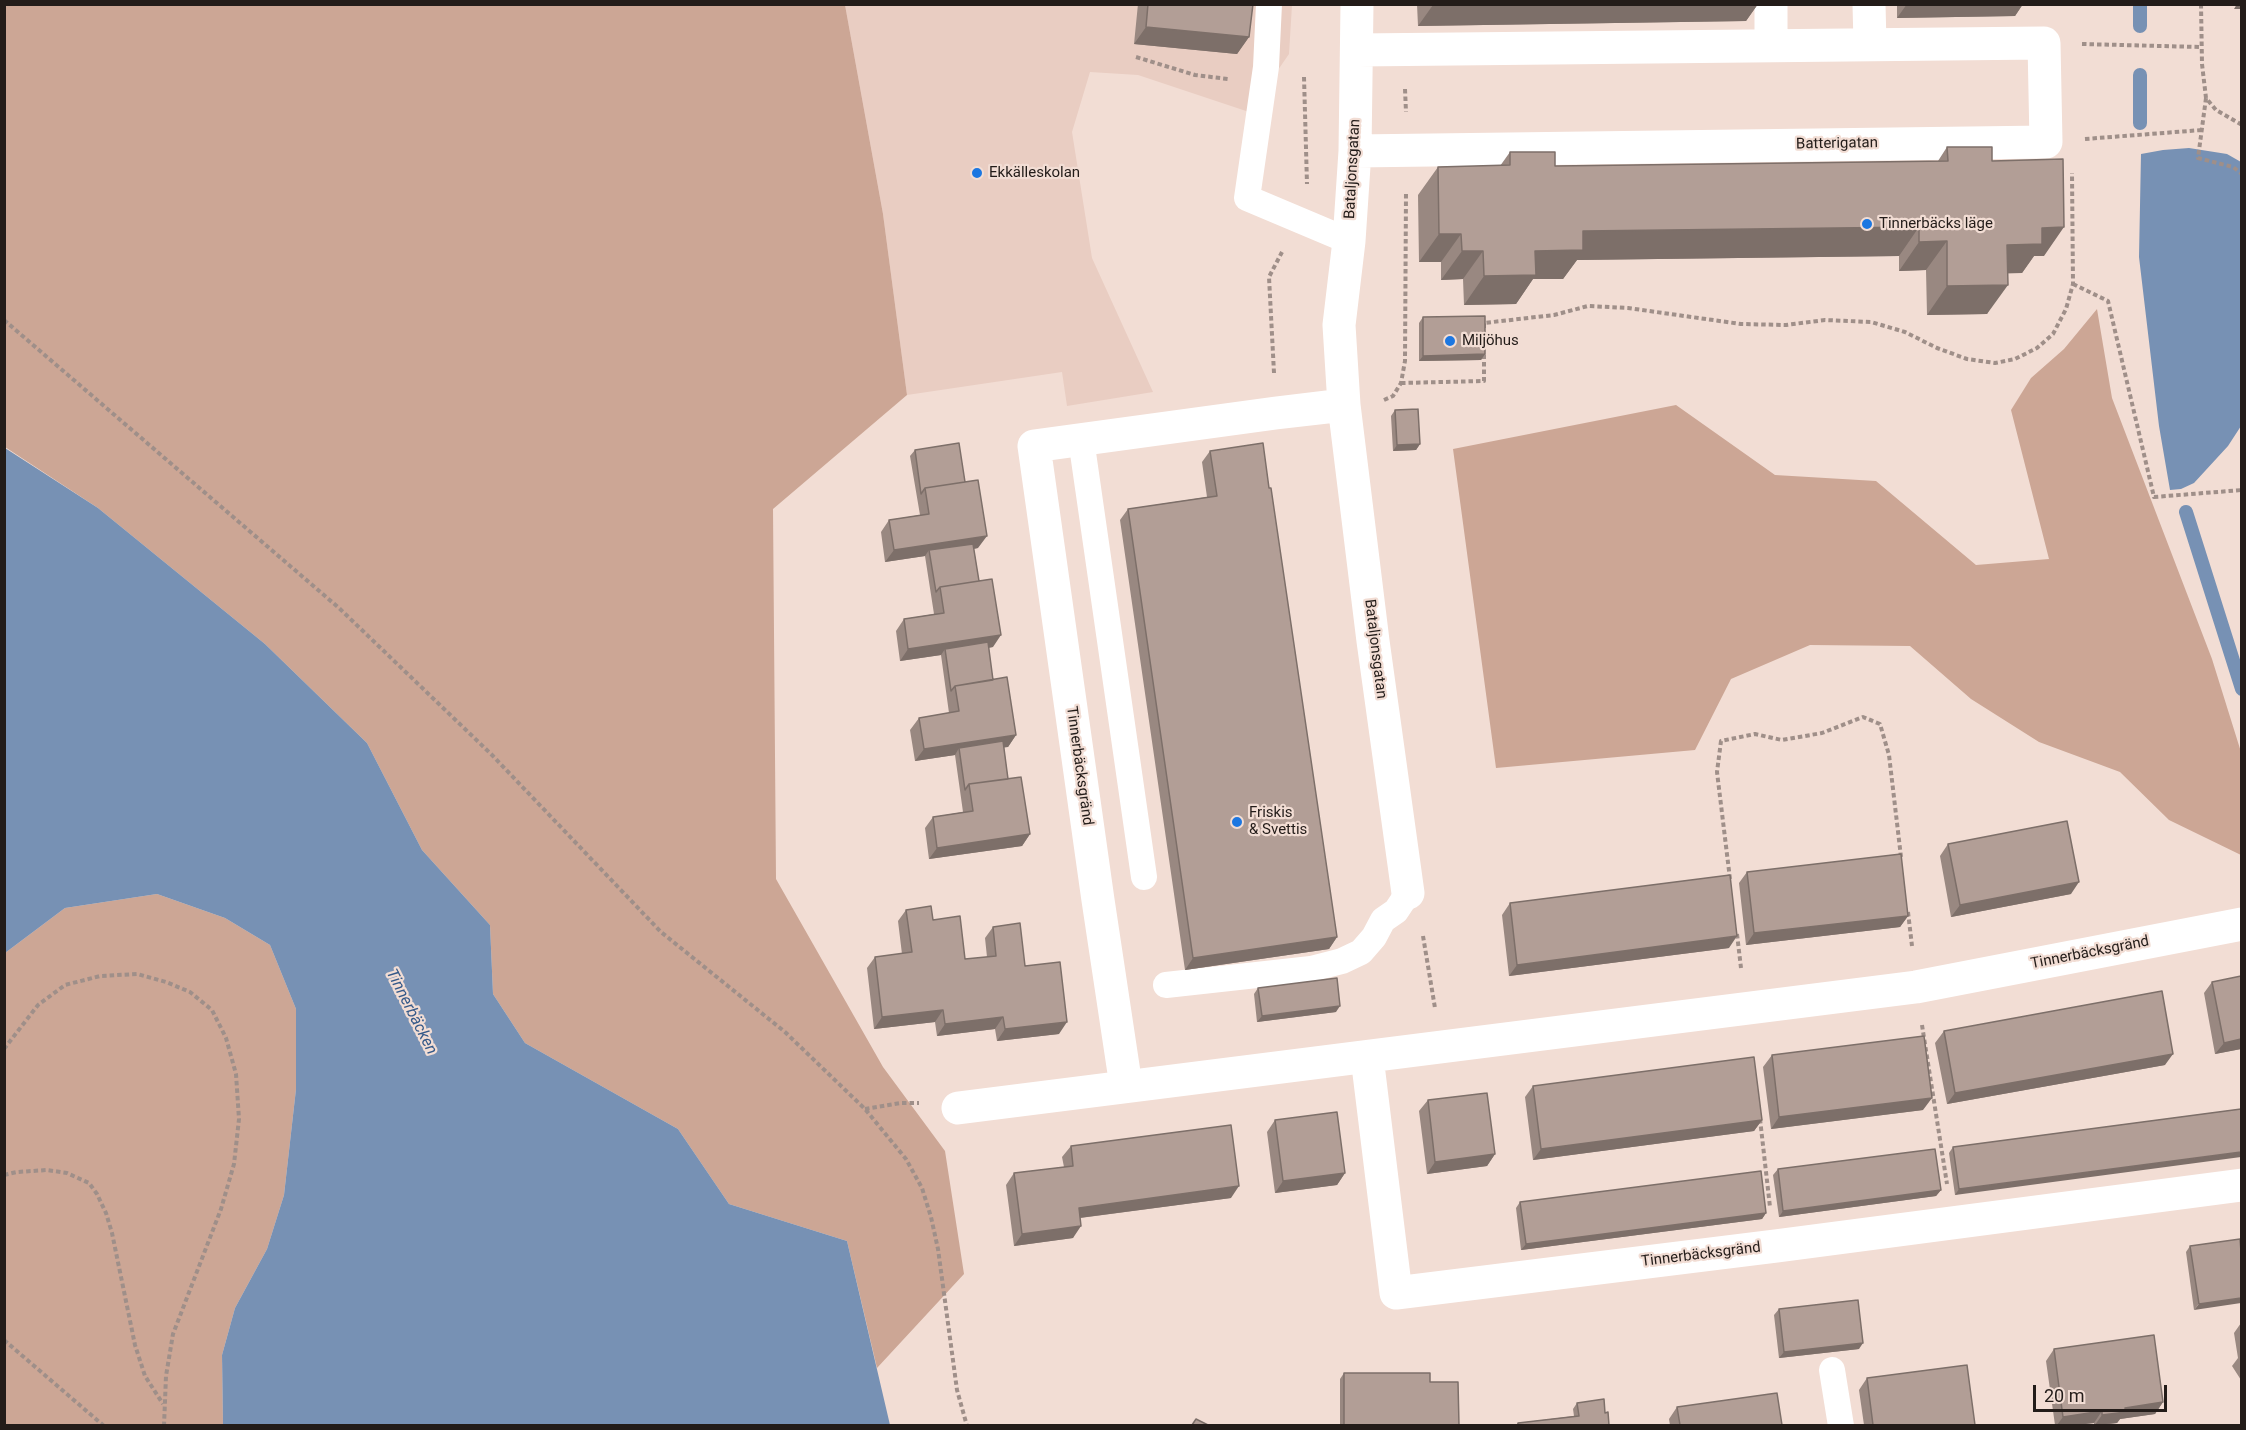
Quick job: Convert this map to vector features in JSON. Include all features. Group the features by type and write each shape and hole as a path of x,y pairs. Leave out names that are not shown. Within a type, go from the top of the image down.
{"street":[{"name":"Bataljonsgatan","path":"1357,4 1355,151 1349,241 1339,325 1344,405 1373,640 1408,893"},
{"path":"1771,4 1771,45"},
{"path":"1869,4 1870,44"},
{"name":"Batterigatan","path":"1355,151 2046,142 2044,44 1357,50"},
{"path":"1081,439 1344,405"},
{"name":"Tinnerbäcksgränd","path":"1081,439 1034,446 1126,1086"},
{"name":"Tinnerbäcksgränd","path":"958,1108 1916,987 2241,924"},
{"name":"Tinnerbäcksgränd","path":"1367,1057 1396,1293 2241,1185"}],"lane":[{"path":"1269,4 1263,85 1247,198 1349,241"},
{"path":"1081,439 1144,877"},
{"path":"1166,985 1311,969 1341,961 1361,952 1374,937 1383,920 1396,911 1408,893"},
{"path":"1832,1370 1841,1425"}],"path":[{"path":"2200,4 2206,99 2198,158 2233,167 2241,174"},
{"path":"2080,44 2201,47"},
{"path":"1405,50 1406,337 1401,383 1484,381 1484,344"},
{"path":"1136,57 1195,75 1263,85 1304,86"},
{"path":"2206,99 2216,110 2241,125"},
{"path":"2084,139 2202,130"},
{"path":"1484,334 1484,323 1554,315 1588,306 1628,308 1741,324 1785,325 1826,320 1871,322 1905,332 1937,348 1967,359 1995,363 2015,359 2037,348 2053,334 2066,309 2073,284 2108,301 2154,497 2241,490"},
{"path":"4,320 339,609 491,754 661,932 785,1032 865,1109 906,1159 922,1188 938,1250 957,1390 967,1425"},
{"path":"1731,891 1717,772 1721,741 1755,734 1782,740 1822,733 1863,717 1880,724 1889,755 1901,860"},
{"path":"1408,893 1421,919 1441,1048"},
{"path":"1907,906 1916,987 1946,1176"},
{"path":"1736,926 1746,1010"},
{"path":"4,1049 38,1005 65,985 100,976 137,975 166,982 190,992 212,1010 226,1038 236,1074 239,1119 234,1164 221,1209 173,1334 163,1404 164,1425"},
{"path":"865,1109 912,1102 958,1108"},
{"path":"1759,1116 1770,1205"},
{"path":"4,1176 17,1172 47,1170 68,1173 88,1183 97,1194 112,1233 135,1345 146,1376 163,1404"},
{"path":"4,1340 104,1425"}],"shaded area":[{"path":"4,5 845,5 883,214 907,395 773,509 776,879 883,1067 945,1151 964,1274 877,1368 847,1241 729,1204 678,1129 525,1043 493,994 490,925 422,850 367,743 265,644 98,508 5,447"},
{"name":"Ekkälleskolan","path":"845,5 1292,5 1289,54 1249,112 1138,75 1090,72 1072,132 1092,258 1153,392 1067,406 1062,372 907,395 883,214"},
{"path":"2097,309 2112,398 2212,659 2241,752 2241,855 2169,820 2120,772 2039,742 1971,699 1910,646 1810,645 1731,679 1695,750 1496,768 1453,449 1676,405 1775,475 1876,481 1976,565 2049,559 2011,410 2031,378 2064,349"},
{"path":"157,894 225,918 270,945 296,1009 296,1089 284,1195 267,1249 235,1308 222,1355 223,1425 5,1426 5,953 65,908"}],"water":[{"path":"2189,148 2227,154 2241,162 2241,426 2228,446 2194,483 2181,489 2170,490 2159,426 2139,257 2141,154"},
{"name":"Tinnerbäcken","path":"5,448 98,508 265,644 367,743 422,850 490,925 493,994 525,1043 678,1129 729,1204 847,1241 890,1425 223,1425 222,1355 235,1308 267,1249 284,1195 296,1089 296,1009 270,945 225,918 157,894 65,908 5,953"}],"building":[{"path":"1148,4 1253,4 1249,37 1146,27"},
{"path":"1947,147 1992,147 1992,161 2063,159 2064,227 2042,228 2042,244 2007,245 2008,285 1947,286 1947,241 1919,242 1919,227 1583,231 1583,250 1535,251 1536,275 1484,276 1483,251 1462,251 1461,234 1439,234 1438,167 1510,165 1510,152 1555,152 1555,166 1948,161"},
{"name":"Miljöhus","path":"1485,316 1485,354 1423,356 1423,317"},
{"path":"1418,409 1420,444 1397,445 1395,410"},
{"path":"959,443 965,482 925,488 921,494 915,450"},
{"name":"Friskis & Svettis","path":"1263,443 1337,937 1193,958 1128,509 1217,496 1210,451"},
{"path":"978,480 987,536 894,550 889,520 929,514 925,488"},
{"path":"973,544 979,581 940,587 936,592 929,550"},
{"path":"992,579 1001,635 908,649 904,619 944,613 940,587"},
{"path":"988,642 993,680 955,686 951,691 945,649"},
{"path":"1007,677 1016,735 924,749 919,718 959,711 955,686"},
{"path":"1003,741 1008,779 969,784 965,790 959,748"},
{"path":"1021,777 1030,834 937,848 933,817 973,811 969,784"},
{"path":"2067,821 2079,882 1960,905 1948,844"},
{"path":"1901,854 1908,916 1754,933 1747,872"},
{"path":"1730,875 1737,936 1517,965 1510,903"},
{"path":"931,906 933,920 960,916 965,959 996,956 993,927 1020,923 1025,966 1060,962 1067,1022 1005,1029 1003,1017 945,1024 943,1010 882,1017 875,957 912,952 906,910"},
{"path":"2241,976 2241,1039 2224,1043 2212,982"},
{"path":"1337,978 1340,1006 1262,1016 1258,988"},
{"path":"2162,991 2173,1054 1955,1093 1944,1031"},
{"path":"1924,1036 1932,1098 1779,1117 1772,1055"},
{"path":"1754,1057 1762,1120 1541,1149 1533,1086"},
{"path":"1487,1093 1495,1154 1435,1162 1428,1100"},
{"path":"2241,1109 2241,1152 1959,1189 1953,1147"},
{"path":"1337,1112 1345,1173 1283,1181 1275,1120"},
{"path":"1231,1125 1239,1186 1079,1208 1081,1226 1022,1234 1014,1173 1073,1166 1071,1146"},
{"path":"1935,1149 1941,1190 1783,1211 1778,1169"},
{"path":"1761,1171 1766,1213 1526,1244 1520,1202"},
{"path":"2240,1239 2241,1298 2199,1304 2190,1246"},
{"path":"1858,1300 1863,1343 1784,1352 1779,1309"},
{"path":"2154,1335 2163,1402 2125,1408 2126,1412 2102,1415 2102,1411 2063,1417 2054,1349"},
{"path":"1967,1365 1975,1425 1873,1425 1867,1378"},
{"path":"1344,1373 1430,1373 1430,1382 1458,1382 1459,1425 1344,1425"},
{"path":"1777,1393 1782,1425 1680,1425 1677,1407"},
{"path":"1604,1399 1609,1425 1518,1425 1518,1423 1579,1416 1577,1403"},
{"path":"1196,1419 1208,1425 1192,1425"}],"waterway":[{"path":"2140,4 2140,26"},
{"path":"2140,75 2140,123"},
{"path":"2186,512 2242,689"}],"place":[{"name":"Ekkälleskolan","path":"977,173"},
{"name":"Tinnerbäcks läge","path":"1867,224"},
{"name":"Miljöhus","path":"1450,341"},
{"name":"Friskis & Svettis","path":"1237,822"}]}
